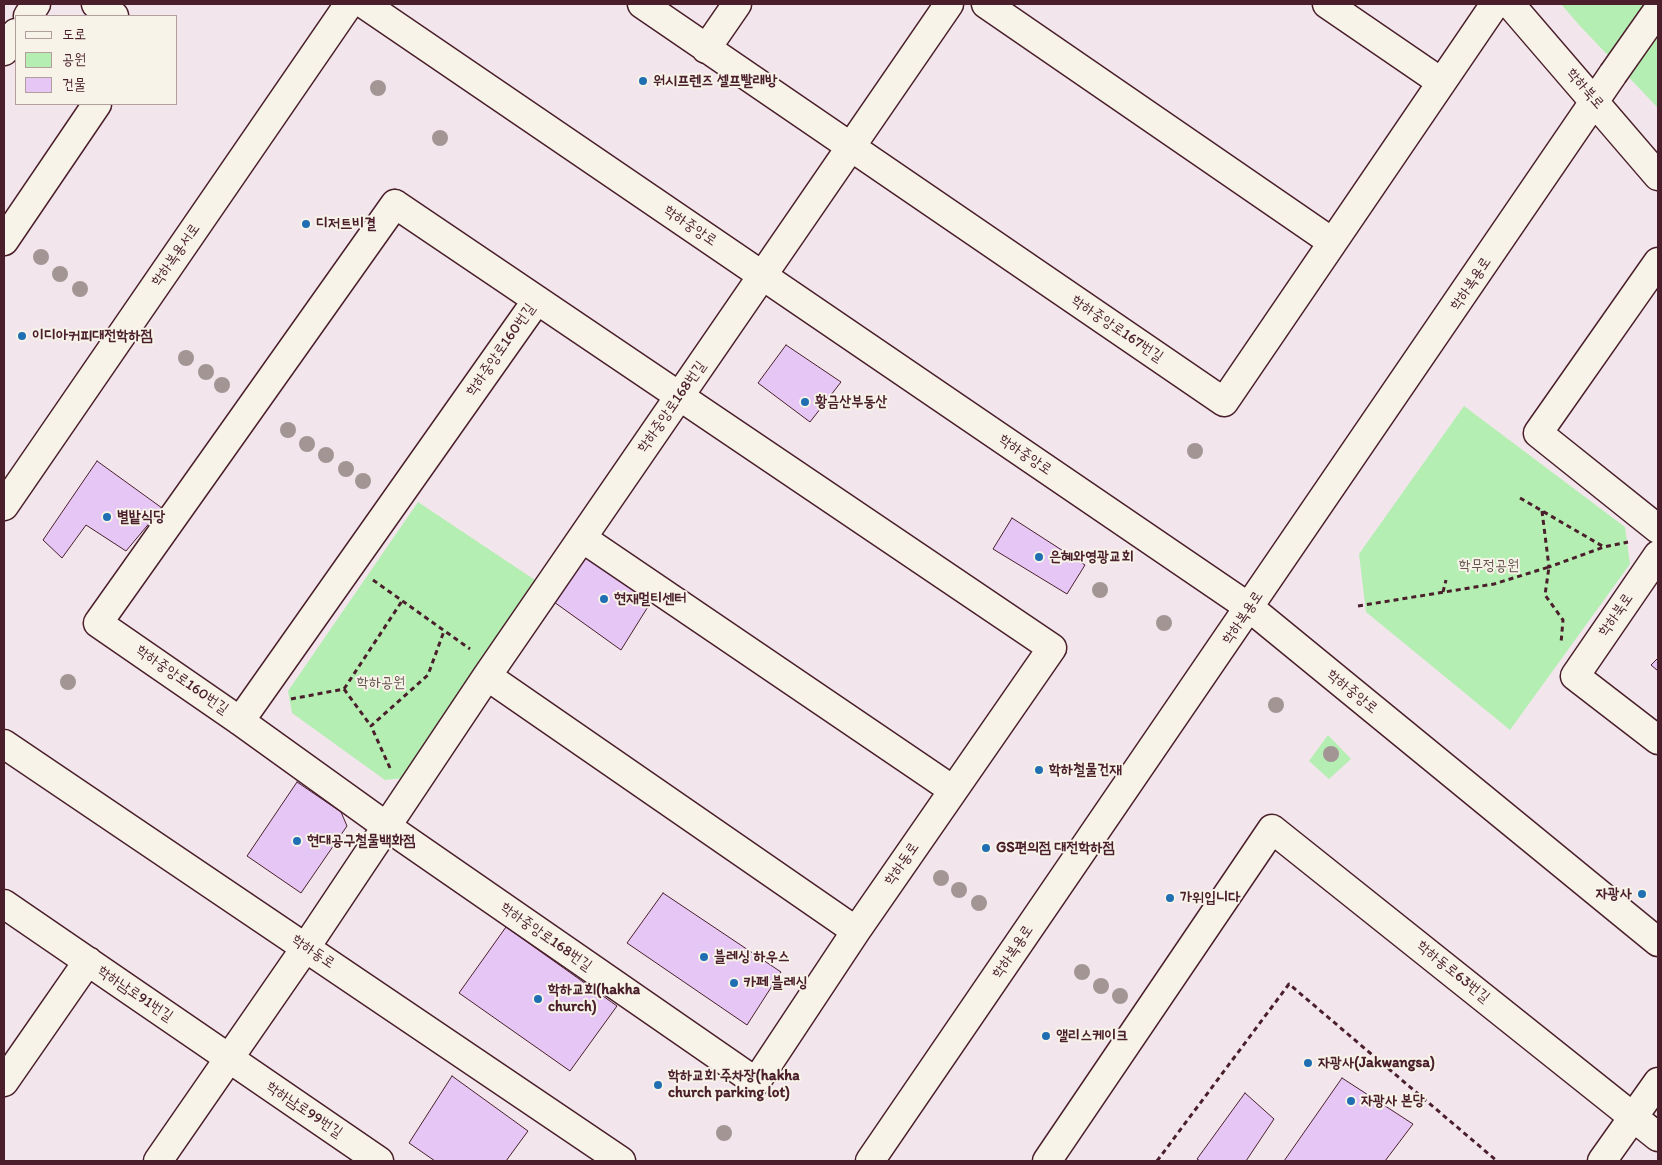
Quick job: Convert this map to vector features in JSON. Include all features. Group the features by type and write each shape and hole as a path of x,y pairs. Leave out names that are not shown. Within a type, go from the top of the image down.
{"street":[{"path":"29,15 36,4"},
{"path":"96,4 112,15"},
{"name":"학하복용서로","path":"4,506 349,4"},
{"name":"학하중앙로","path":"364,4 1250,608 1658,942"},
{"path":"642,4 850,148"},
{"path":"706,49 737,4"},
{"path":"763,276 949,4"},
{"path":"986,4 1332,242"},
{"path":"1327,4 1441,82"},
{"name":"학하중앙로167번길","path":"850,148 1224,402 1495,4"},
{"name":"학하북로","path":"1510,4 1658,176"},
{"name":"학하복용로","path":"870,1161 1658,10"},
{"path":"4,51 15,34"},
{"path":"4,242 96,105"},
{"name":"학하중앙로160번길","path":"395,204 536,300 240,721 98,623 395,204"},
{"path":"1658,262 1538,433 1658,529"},
{"name":"학하중앙로168번길","path":"306,948 487,676 763,276"},
{"path":"536,300 680,396"},
{"name":"학하동로","path":"680,396 1052,648 856,931 756,1082"},
{"path":"582,538 953,790"},
{"name":"학하북로","path":"1658,555 1575,676 1658,740"},
{"path":"487,676 856,931"},
{"path":"240,721 386,826"},
{"name":"학하동로","path":"4,744 621,1161"},
{"name":"학하중앙로168번길","path":"386,826 756,1082"},
{"name":"학하동로63번길","path":"1048,1161 1272,829 1658,1137"},
{"path":"4,904 88,962"},
{"path":"158,1161 306,948"},
{"name":"학하남로91번길","path":"4,1082 88,962 229,1058"},
{"name":"학하남로99번길","path":"229,1058 379,1161"},
{"path":"1602,1161 1658,1082"}],"path":[{"path":"1520,498 1604,547"},
{"path":"1542,511 1549,567 1545,595 1563,620 1561,648"},
{"path":"1358,606 1494,584 1604,547 1634,542"},
{"path":"367,575 473,652"},
{"path":"1443,592 1446,580"},
{"path":"288,699 344,690 402,601"},
{"path":"371,726 428,675 444,631"},
{"path":"344,690 371,726 392,771"},
{"path":"1157,1161 1289,984 1497,1161"}],"green space":[{"path":"1561,4 1658,4 1658,108 1580,26"},
{"name":"학무정공원","path":"1464,406 1625,527 1630,564 1510,730 1366,612 1359,554"},
{"name":"학하공원","path":"418,502 538,582 404,778 385,780 292,713 288,691"},
{"path":"1328,735 1351,759 1329,779 1309,761"}],"building":[{"name":"황금산부동산","path":"786,345 841,382 810,422 758,383"},
{"name":"별밭식당","path":"97,461 162,508 126,551 86,525 62,558 43,540"},
{"name":"은혜와영광교회","path":"1012,518 1085,565 1067,594 993,549"},
{"name":"현재멀티센터","path":"583,553 654,597 621,650 554,602"},
{"path":"1658,658 1658,671 1651,665"},
{"name":"현대공구철물백화점","path":"297,782 341,812 347,826 301,893 247,856"},
{"name":"블레싱 하우스","path":"663,893 781,972 747,1025 627,943"},
{"name":"학하교회(hakha church)","path":"506,927 617,1006 570,1071 459,993"},
{"path":"452,1076 528,1131 506,1161 435,1161 409,1143"},
{"name":"자광사 본당","path":"1342,1078 1413,1124 1385,1161 1284,1161"},
{"path":"1245,1093 1274,1119 1246,1161 1200,1161 1197,1159"}],"place":[{"name":"워시프렌즈 셀프빨래방","path":"643,81"},
{"name":"디저트비결","path":"306,224"},
{"name":"이디아커피대전학하점","path":"22,336"},
{"name":"황금산부동산","path":"805,402"},
{"name":"별밭식당","path":"107,517"},
{"name":"은혜와영광교회","path":"1039,557"},
{"name":"현재멀티센터","path":"604,599"},
{"name":"학하철물건재","path":"1039,770"},
{"name":"현대공구철물백화점","path":"297,841"},
{"name":"GS편의점 대전학하점","path":"986,848"},
{"name":"자광사","path":"1642,894"},
{"name":"가위입니다","path":"1170,898"},
{"name":"블레싱 하우스","path":"704,957"},
{"name":"카페 블레싱","path":"734,983"},
{"name":"학하교회(hakha church)","path":"538,999"},
{"name":"앨리스케이크","path":"1046,1036"},
{"name":"자광사(Jakwangsa)","path":"1308,1063"},
{"name":"학하교회 주차장(hakha church parking lot)","path":"658,1085"},
{"name":"자광사 본당","path":"1351,1101"}]}
